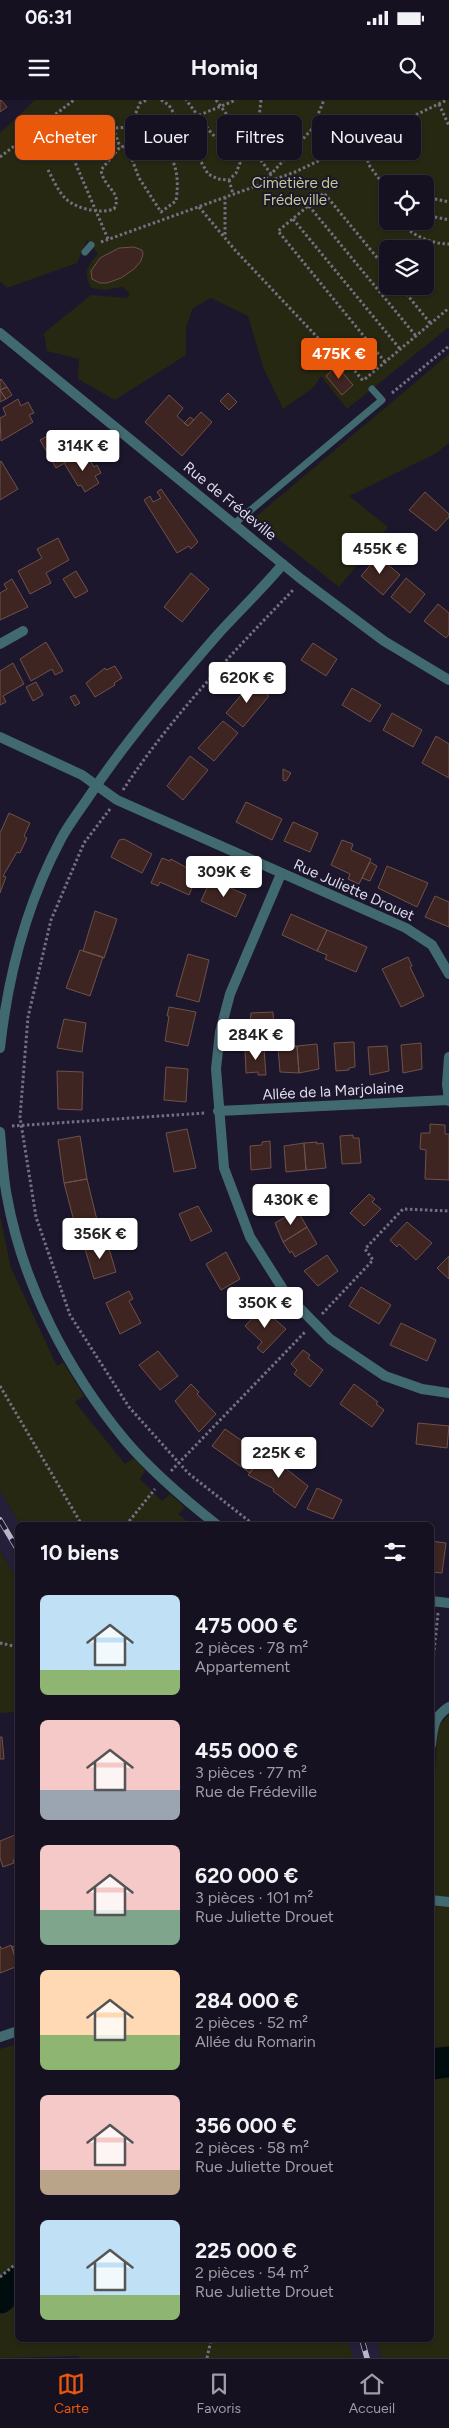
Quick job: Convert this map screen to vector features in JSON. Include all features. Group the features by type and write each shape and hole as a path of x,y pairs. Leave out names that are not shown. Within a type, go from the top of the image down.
{"street":[{"name":"Rue de Frédeville","path":"0,333 284,564 384,641 449,680"},
{"path":"0,1048 4,1012 13,964 25,922 41,879 62,838 109,766 165,697 284,564"},
{"path":"0,644 23,631"},
{"name":"Rue Juliette Drouet","path":"0,737 82,775 117,800 406,928 432,945 449,974"},
{"path":"281,874 230,994 220,1032 216,1069 224,1168 250,1237 286,1294 330,1339 385,1376 422,1389 449,1392"},
{"path":"449,1057 449,1101"},
{"name":"Allée de la Marjolaine","path":"218,1111 449,1101"},
{"path":"4,1129 9,1205 32,1284 50,1324 74,1368 98,1405 126,1441 163,1480 213,1522"},
{"path":"434,1720 449,1707"},
{"path":"434,1900 449,1902"},
{"path":"0,2037 15,2032"}],"lane":[{"path":"85,252 91,245"},
{"path":"234,524 382,400 372,389"}],"path":[{"path":"0,157 74,100"},
{"path":"135,115 140,101 147,100"},
{"path":"161,100 169,105 175,115"},
{"path":"186,100 196,115"},
{"path":"216,100 271,174"},
{"path":"203,115 222,108 236,100"},
{"path":"259,115 261,100"},
{"path":"302,139 312,128 324,100"},
{"path":"416,115 447,100"},
{"path":"439,104 449,126"},
{"path":"200,160 208,174 218,179 228,180 236,173 240,163 237,154 207,128"},
{"path":"115,136 120,148"},
{"path":"48,170 65,199 76,205 106,212 114,209 117,203 116,195 103,180 101,170 120,148 125,147"},
{"path":"74,160 108,239"},
{"path":"133,160 139,178 161,212 176,200 179,185 175,163 173,160"},
{"path":"261,184 284,160"},
{"path":"91,245 295,172 321,160"},
{"path":"368,160 379,179"},
{"path":"228,180 233,194"},
{"path":"379,260 324,193 278,231 385,362"},
{"path":"225,197 226,239"},
{"path":"434,199 449,202"},
{"path":"199,206 226,239 319,340 340,353 362,381 372,389"},
{"path":"309,206 416,336"},
{"path":"434,217 449,220"},
{"path":"293,219 400,349"},
{"path":"410,230 435,244 449,244"},
{"path":"407,295 431,324"},
{"path":"362,381 449,308"},
{"path":"382,400 449,346"},
{"path":"323,367 340,353"},
{"path":"250,1522 188,1473 129,1407 70,1315 36,1217 20,1117 28,1017 51,920 84,843 117,800 156,742 248,637 296,587"},
{"path":"4,1129 218,1111"},
{"path":"128,1522 178,1462 373,1260 365,1248 403,1209 449,1211"},
{"path":"0,1386 80,1522"},
{"path":"434,1654 440,1602"},
{"path":"0,1643 15,1647"},
{"path":"0,2277 15,2264"},
{"path":"207,2358 211,2342"}],"shaded area":[{"path":"0,1491 19,1522 15,1522 15,1576 0,1550"},
{"path":"349,2342 378,2342 382,2358 353,2358"}],"green space":[{"name":"Cimetière de Frédeville","path":"35,100 449,100 449,327 347,409 321,376 314,387 283,409 263,367 248,316 211,298 193,308 186,327 186,355 115,400 78,379 79,359 47,351 44,333 91,295 127,298 130,294 123,287 104,290 91,288 87,278 87,270 98,254 87,240 77,263 7,288 0,281 0,133 15,119 15,160 115,160 115,115 19,115"},
{"path":"449,354 449,443 435,454 349,496 388,527 339,587 253,519"},
{"path":"0,1216 11,1268 57,1366 63,1362 84,1396 75,1402 125,1464 134,1458 145,1470 140,1479 162,1501 170,1494 185,1507 178,1514 188,1522 19,1522 0,1491"},
{"path":"0,1550 15,1576 15,1712 0,1713"},
{"path":"449,1715 449,2358 382,2358 378,2342 434,2342 434,1786 438,1726"},
{"path":"15,2045 15,2342 349,2342 353,2358 79,2358 79,2356 0,2358 0,2049"}],"building":[{"path":"0,101 7,107 0,112"},
{"path":"134,247 142,250 143,254 141,261 134,269 121,278 107,283 100,283 92,279 91,271 100,258 119,248"},
{"path":"337,366 353,385 342,395 326,376"},
{"path":"1,379 7,387 0,390 0,380"},
{"path":"7,387 12,395 6,399 0,390"},
{"path":"0,390 6,399 0,402"},
{"path":"228,393 237,402 229,410 220,401"},
{"path":"169,395 183,408 177,416 188,426 201,412 212,422 182,456 145,422"},
{"path":"18,399 21,406 28,402 34,413 29,415 33,422 1,441 0,418 6,415 3,408"},
{"path":"190,417 194,420 188,426 184,423"},
{"path":"55,432 59,439 68,435 77,456 56,468 40,440"},
{"path":"87,455 94,467 97,465 101,473 95,476 99,483 85,492 81,485 78,486 64,463 77,456 79,460"},
{"path":"0,462 18,489 0,500"},
{"path":"161,489 198,542 191,549 189,546 177,553 144,500 150,496 153,502 161,498 157,492"},
{"path":"425,492 449,514 449,517 436,531 409,510"},
{"path":"58,538 69,560 46,573 51,583 30,594 18,571 42,558 37,549"},
{"path":"378,556 400,575 383,595 361,576"},
{"path":"76,571 88,591 75,598 63,579"},
{"path":"191,573 209,589 182,622 164,607"},
{"path":"406,578 425,594 410,613 391,597"},
{"path":"12,579 28,607 0,620 0,593 7,589 4,584"},
{"path":"438,604 449,613 449,634 446,638 424,621"},
{"path":"46,642 63,671 55,675 52,669 31,681 20,659"},
{"path":"313,643 337,659 326,676 301,660"},
{"path":"13,663 24,684 3,696 6,702 0,705 0,671"},
{"path":"115,666 122,678 114,683 115,685 95,697 86,683 105,668 106,670"},
{"path":"36,682 43,695 33,701 26,687"},
{"path":"252,682 269,696 243,727 226,713"},
{"path":"352,688 381,705 370,722 342,705"},
{"path":"75,695 80,703 75,706 70,697"},
{"path":"392,713 422,730 413,747 383,730"},
{"path":"223,721 238,733 214,761 198,748"},
{"path":"436,736 449,744 449,778 422,763"},
{"path":"190,756 208,770 183,800 167,786"},
{"path":"283,769 291,773 286,781 283,780"},
{"path":"246,802 282,819 272,840 236,822"},
{"path":"9,813 30,823 24,836 27,838 20,853 17,852 3,876 6,877 0,893 0,833"},
{"path":"293,822 318,833 310,852 284,841"},
{"path":"124,839 152,854 142,873 111,857 119,840"},
{"path":"342,840 353,844 351,850 371,859 359,884 348,879 350,874 331,865"},
{"path":"162,858 170,861 171,859 198,874 189,895 160,882 158,886 151,883"},
{"path":"370,862 377,866 370,881 362,878"},
{"path":"387,866 428,883 417,907 378,888"},
{"path":"211,879 246,895 236,917 201,901"},
{"path":"435,896 449,902 449,927 425,917"},
{"path":"95,911 117,919 104,958 83,951"},
{"path":"291,914 327,930 317,951 282,935"},
{"path":"327,930 367,947 356,972 325,959 327,955 317,951"},
{"path":"80,950 103,957 90,996 66,988"},
{"path":"188,954 209,960 199,1002 176,996"},
{"path":"408,957 412,966 410,967 424,996 401,1007 382,969"},
{"path":"169,1007 196,1012 188,1046 165,1041"},
{"path":"273,1012 274,1033 246,1033 246,1024 250,1024 251,1013"},
{"path":"64,1019 86,1023 82,1052 57,1048"},
{"path":"354,1042 355,1067 349,1068 349,1070 336,1071 334,1043"},
{"path":"421,1043 422,1069 403,1073 401,1045"},
{"path":"317,1044 319,1069 299,1073 297,1046"},
{"path":"297,1046 299,1073 280,1072 278,1047"},
{"path":"387,1046 389,1071 370,1075 368,1047"},
{"path":"264,1048 266,1075 258,1075 258,1072 246,1073 245,1049"},
{"path":"166,1067 188,1069 186,1102 164,1100"},
{"path":"57,1071 83,1072 82,1110 58,1109"},
{"path":"430,1124 445,1125 445,1134 449,1134 449,1180 425,1179 426,1150 420,1149 421,1133 430,1133"},
{"path":"187,1129 196,1168 174,1172 166,1133"},
{"path":"353,1135 353,1138 359,1138 361,1163 342,1164 340,1136"},
{"path":"80,1136 87,1179 64,1183 58,1140"},
{"path":"270,1141 271,1168 251,1170 250,1146 262,1145 262,1142"},
{"path":"317,1142 317,1144 323,1143 326,1168 306,1170 304,1143"},
{"path":"304,1143 306,1170 286,1172 284,1146"},
{"path":"87,1179 97,1220 75,1225 64,1183"},
{"path":"369,1194 375,1199 372,1202 381,1209 364,1226 350,1213"},
{"path":"198,1206 212,1231 191,1241 179,1214"},
{"path":"297,1210 307,1227 283,1242 275,1223"},
{"path":"407,1222 432,1243 416,1260 399,1244 397,1247 390,1240"},
{"path":"307,1227 317,1244 295,1257 283,1242"},
{"path":"107,1242 116,1272 94,1279 85,1249"},
{"path":"226,1252 240,1279 221,1290 206,1264"},
{"path":"327,1255 338,1271 318,1286 304,1271"},
{"path":"449,1256 449,1279 437,1268"},
{"path":"361,1287 391,1305 379,1324 349,1306"},
{"path":"129,1291 133,1299 129,1301 141,1323 120,1334 106,1303"},
{"path":"262,1308 286,1329 263,1353 257,1348 262,1342 245,1326"},
{"path":"401,1323 436,1340 427,1361 390,1345"},
{"path":"303,1350 310,1355 308,1358 323,1370 310,1387 294,1374 297,1370 291,1364"},
{"path":"158,1351 178,1376 160,1390 139,1365"},
{"path":"191,1384 199,1392 197,1394 216,1414 199,1432 175,1401"},
{"path":"354,1384 378,1402 376,1404 384,1410 372,1427 340,1404"},
{"path":"418,1423 449,1426 447,1448 416,1444"},
{"path":"225,1429 248,1445 250,1443 257,1448 243,1468 212,1446"},
{"path":"267,1450 277,1457 275,1460 308,1486 295,1508 273,1491 274,1489 248,1475"},
{"path":"255,1451 263,1456 250,1473 243,1468"},
{"path":"317,1488 342,1500 333,1519 307,1509"},
{"path":"434,1541 446,1543 442,1573 434,1572"},
{"path":"0,1737 2,1737 4,1759 0,1759"},
{"path":"15,1835 14,1863 3,1867 0,1858 0,1841"},
{"path":"11,1945 15,1957 15,1967 0,1973 0,1946 2,1949"}],"waterway":[{"path":"434,2064 449,2062"},
{"path":"0,2298 15,2285"}],"railway":[{"path":"0,1520 15,1545"},
{"path":"363,2342 367,2358"}]}
